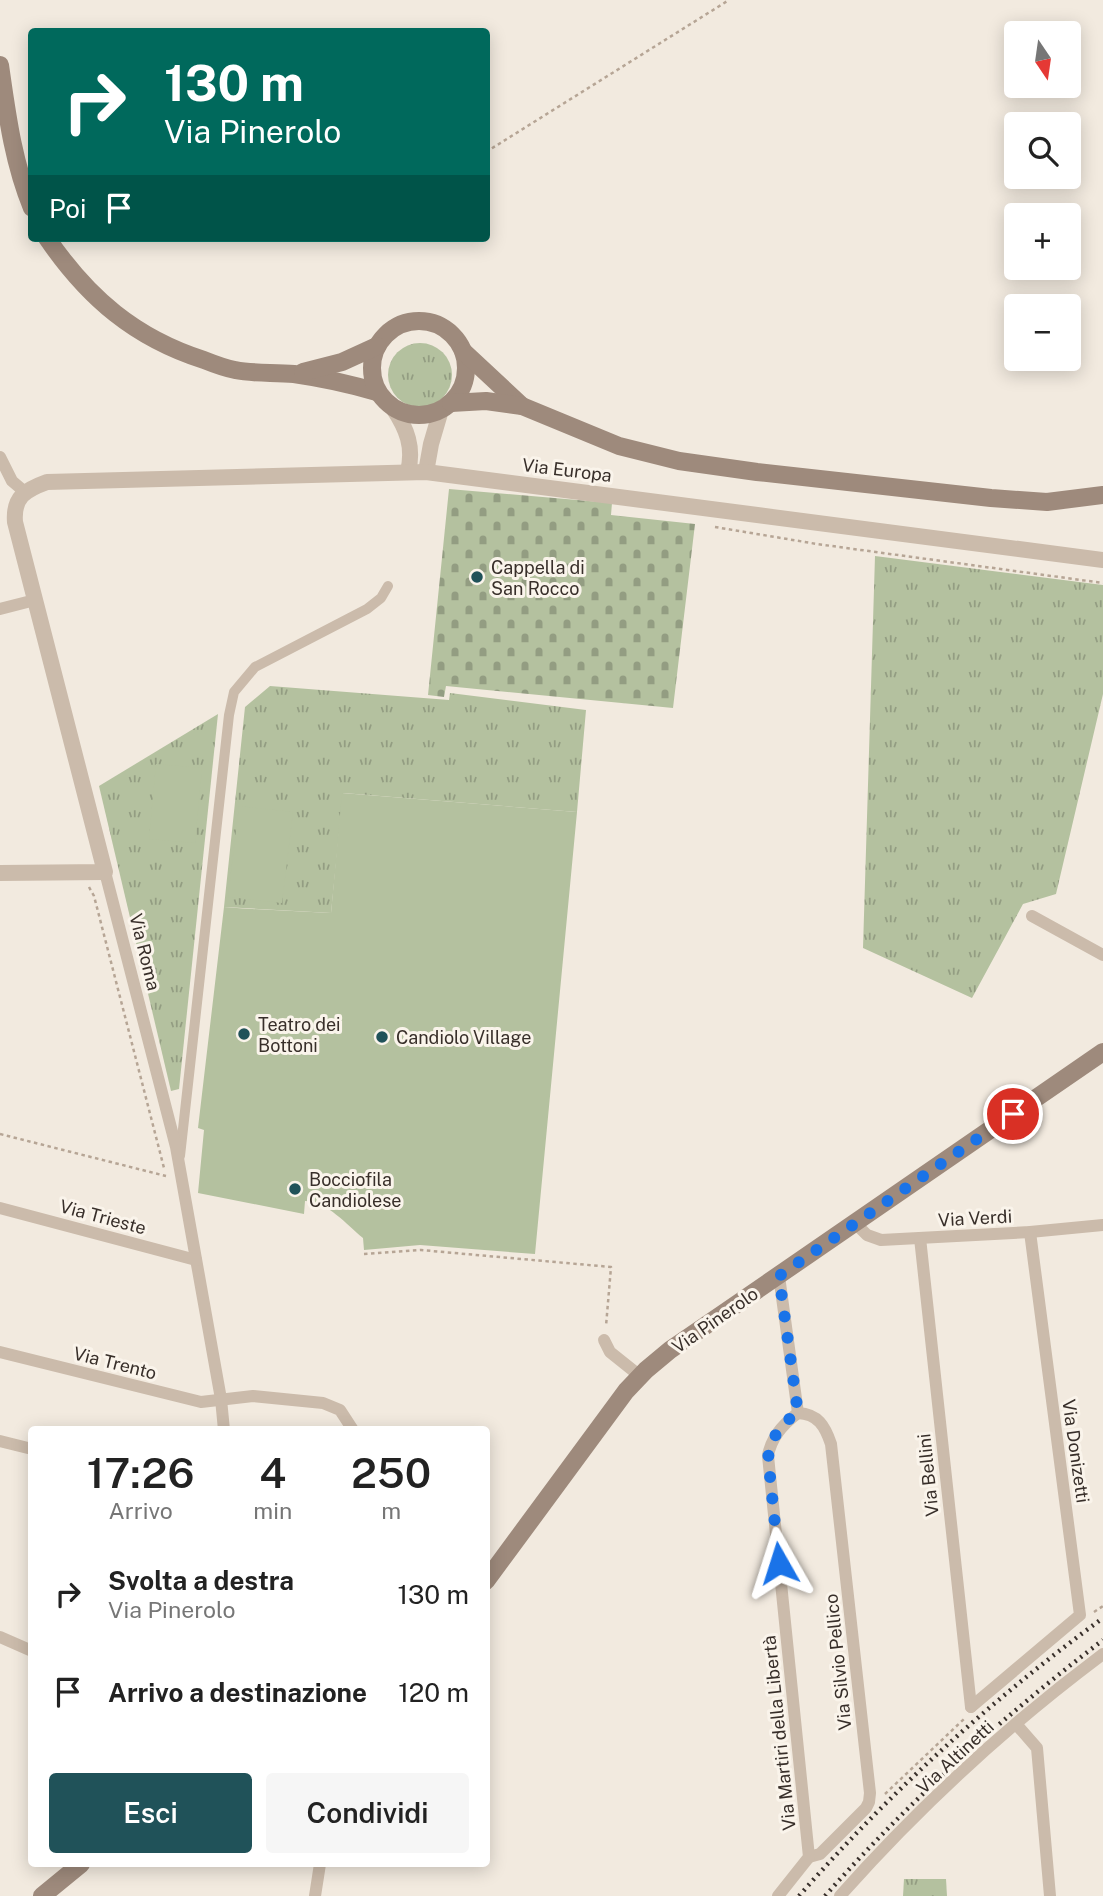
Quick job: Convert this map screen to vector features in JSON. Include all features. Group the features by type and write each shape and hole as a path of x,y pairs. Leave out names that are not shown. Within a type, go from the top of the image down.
{"main road":[{"path":"0,65 12,147 28,196"},
{"path":"50,242 67,268 99,302 141,334 184,354 235,370 293,374 339,381 377,392"},
{"path":"523,406 463,351 446,329 433,323 416,321 401,324 387,333 377,346 372,369 377,392 393,408 417,416 446,407 486,401 523,406 619,446 679,461 991,498 1047,502 1103,495"},
{"path":"293,374 342,362 377,346"},
{"path":"446,407 460,392 465,379 463,351"},
{"name":"Via Pinerolo","path":"490,1576 626,1391 670,1350 1103,1052"},
{"path":"42,1896 77,1867"}],"street":[{"path":"426,472 430,444 446,407"},
{"path":"393,408 404,424 410,441 408,472"},
{"path":"0,457 12,481 25,492"},
{"name":"Via Europa","path":"25,492 47,482 426,472 1103,560"},
{"name":"Via Roma","path":"25,492 14,508 15,522 179,1163 224,1426"},
{"path":"179,1163 229,715 234,692 255,667 367,609 380,598 388,586"},
{"path":"0,609 35,600"},
{"path":"0,873 105,872"},
{"path":"1032,916 1103,956"},
{"name":"Via Trieste","path":"0,1208 196,1260"},
{"name":"Via Verdi","path":"855,1223 867,1235 881,1240 1103,1225"},
{"name":"Via Donizetti","path":"971,1707 1080,1615 1030,1232"},
{"name":"Via Bellini","path":"919,1238 971,1707"},
{"path":"779,1276 798,1413"},
{"path":"604,1340 610,1352 640,1376"},
{"name":"Via Trento","path":"0,1352 201,1402 253,1396 323,1403 340,1410 351,1426"},
{"name":"Via Silvio Pellico","path":"798,1413 809,1413 817,1418 831,1444 869,1780 869,1802"},
{"name":"Via Martiri della Libertà","path":"798,1413 785,1422 775,1436 768,1457 809,1857"},
{"path":"0,1441 28,1448"},
{"path":"0,1637 28,1649"},
{"name":"Via Altinetti","path":"840,1896 938,1796 1016,1724 1103,1654"},
{"path":"1016,1724 1037,1748 1050,1896"},
{"path":"778,1896 809,1857 820,1854 869,1802"},
{"path":"315,1896 320,1867"}],"path":[{"path":"490,149 729,0"},
{"path":"80,882 89,886 94,896 166,1177"},
{"path":"0,1134 182,1179"},
{"path":"364,1254 421,1250 611,1267 604,1340"},
{"path":"869,1802 877,1802 966,1717 971,1707"}],"green space":[{"path":"420,343 443,352 452,375 443,398 420,407 397,398 388,375 397,352"},
{"path":"449,489 612,503 611,515 695,524 673,708 446,686 444,697 428,695"},
{"path":"875,556 1103,585 1103,694 1056,894 1023,904 972,998 863,948"},
{"path":"270,686 449,700 450,693 586,710 577,812 343,793 331,913 224,907 245,707"},
{"path":"218,714 179,1089 171,1091 99,786"},
{"path":"156,764 202,768 195,843 149,839"},
{"name":"Candiolo Village","path":"342,793 577,812 535,1254 420,1245 364,1250 363,1238 336,1215 313,1202 305,1201 304,1214 198,1193 204,1130 198,1128 224,907 331,913"},
{"path":"239,806 293,812 282,903 228,897"},
{"path":"904,1879 946,1879 947,1896 903,1896"}],"railway":[{"path":"799,1896 905,1784 943,1749 1021,1681 1103,1618"},
{"path":"825,1896 890,1827 958,1761 1029,1699 1103,1640"}],"place":[{"name":"Cappella di San Rocco","path":"477,577"},
{"name":"Teatro dei Bottoni","path":"244,1034"},
{"name":"Candiolo Village","path":"382,1037"},
{"name":"Bocciofila Candiolese","path":"295,1189"}],"route":[{"path":"779,1563 768,1457 775,1436 785,1422 798,1413 779,1276 1013,1114"}]}
